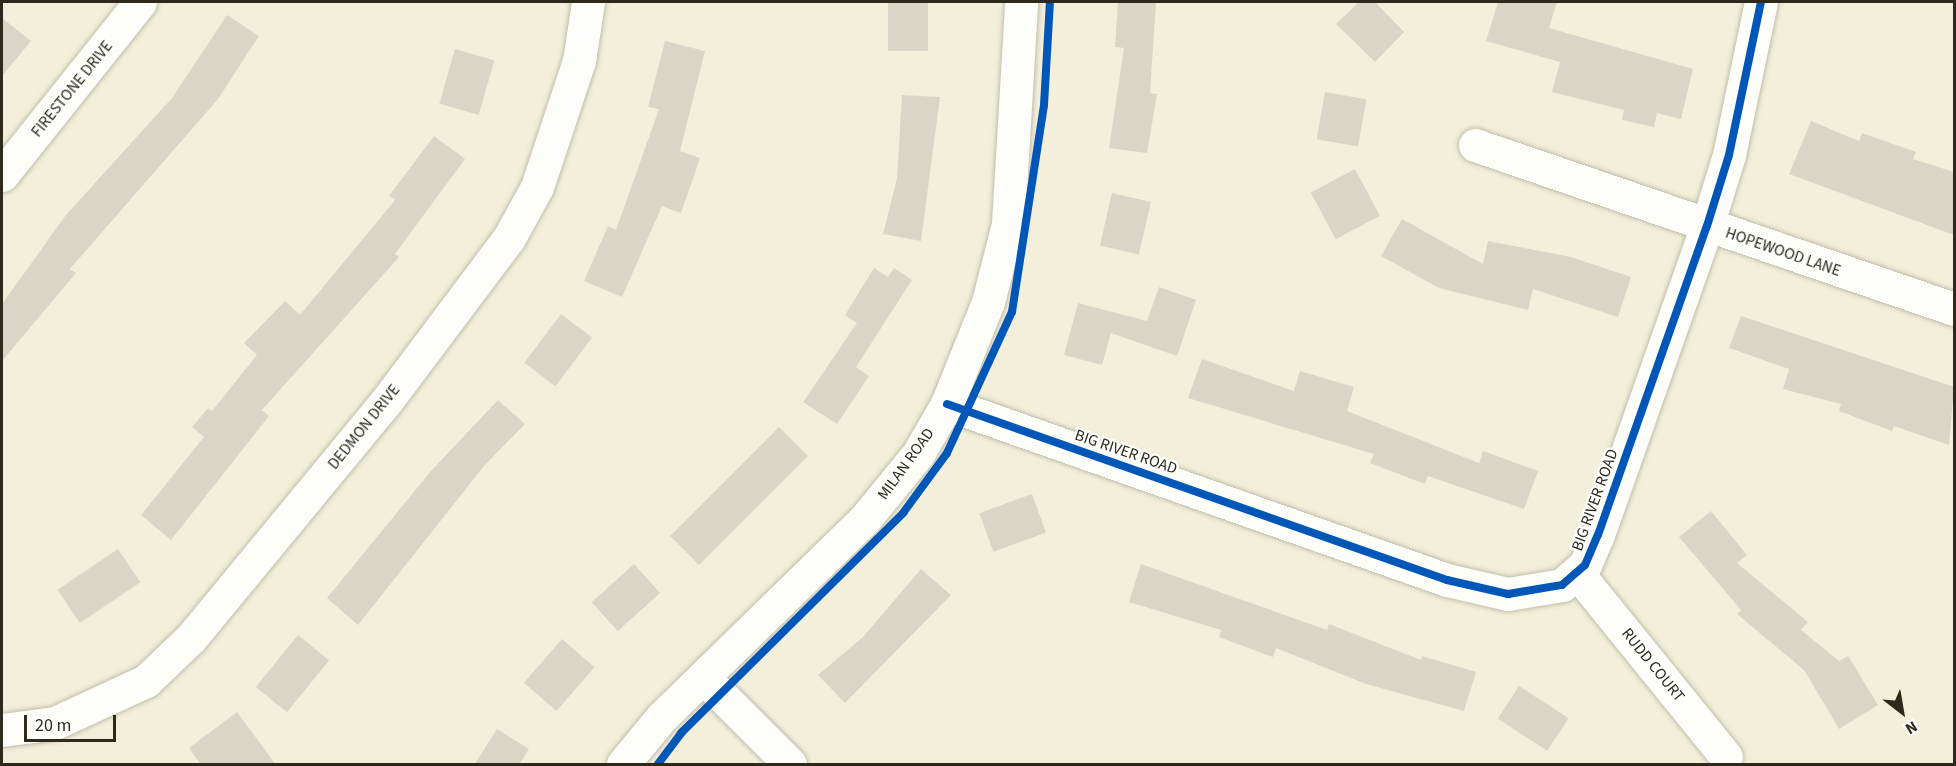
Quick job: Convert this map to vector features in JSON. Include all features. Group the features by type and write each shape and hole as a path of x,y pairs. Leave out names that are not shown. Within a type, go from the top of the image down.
{"street":[{"name":"FIRESTONE DRIVE","path":"2,176 140,2"},
{"name":"DEDMON DRIVE","path":"2,730 55,723 146,681 192,638 385,403 509,238 537,187 579,61 588,2"},
{"name":"MILAN ROAD","path":"623,765 704,677 864,520 918,454 947,404 988,302 1008,224 1021,2"},
{"name":"BIG RIVER ROAD","path":"947,404 1479,589 1540,591 1578,574 1598,536 1707,226 1729,155 1761,2"},
{"name":"HOPEWOOD LANE","path":"1475,145 1954,309"},
{"name":"RUDD COURT","path":"1578,574 1726,757"},
{"path":"704,677 790,765"}],"building":[{"path":"888,2 928,2 928,51 888,51"},
{"path":"1118,2 1156,2 1150,93 1157,94 1147,153 1109,148 1124,48 1115,47"},
{"path":"1359,2 1375,2 1404,32 1375,62 1336,24"},
{"path":"1498,2 1557,2 1549,28 1693,69 1681,119 1657,113 1654,127 1622,120 1624,110 1552,92 1560,62 1486,41"},
{"path":"227,15 259,36 218,99 70,269 76,273 2,361 2,304 66,215 172,98"},
{"path":"2,18 31,41 2,76"},
{"path":"665,41 705,51 680,151 700,158 681,213 662,206 622,297 584,281 608,226 616,230 659,109 648,107"},
{"path":"455,49 494,60 479,115 439,104"},
{"path":"1325,92 1366,99 1358,147 1317,139"},
{"path":"902,95 940,97 921,241 883,234 897,178"},
{"path":"1811,121 1859,141 1862,133 1916,152 1913,159 1954,172 1954,235 1789,174"},
{"path":"434,136 465,159 395,254 399,257 262,410 269,416 171,540 141,515 204,437 192,427 208,408 212,411 257,355 244,343 285,301 300,315 395,200 389,196"},
{"path":"1355,169 1380,216 1336,239 1311,192"},
{"path":"1112,193 1151,202 1139,255 1100,246"},
{"path":"1402,219 1483,264 1488,241 1571,257 1631,277 1618,317 1533,289 1528,310 1439,288 1381,256"},
{"path":"874,268 888,277 894,268 912,280 856,367 869,376 837,424 803,402 857,323 845,315"},
{"path":"1159,287 1196,300 1177,356 1111,333 1102,365 1064,355 1078,303 1147,321"},
{"path":"561,314 592,337 555,386 524,363"},
{"path":"1741,316 1954,387 1949,445 1894,426 1892,431 1839,411 1841,404 1783,389 1789,369 1729,348"},
{"path":"1202,359 1294,391 1300,371 1354,387 1347,411 1479,463 1483,451 1538,471 1524,509 1428,476 1425,484 1370,463 1374,454 1188,398"},
{"path":"498,400 525,424 484,466 358,625 327,598 431,471"},
{"path":"779,427 808,456 699,565 670,536"},
{"path":"1032,494 1046,533 993,552 979,513"},
{"path":"1711,511 1747,555 1737,563 1808,622 1801,630 1839,661 1848,656 1878,705 1839,729 1804,670 1737,614 1741,610 1679,537"},
{"path":"118,549 140,582 80,623 57,590"},
{"path":"634,564 660,593 618,631 592,602"},
{"path":"1141,564 1327,630 1329,624 1421,660 1422,656 1476,672 1464,711 1366,684 1276,648 1273,657 1219,637 1221,630 1129,602"},
{"path":"921,569 951,595 845,703 818,675 863,637"},
{"path":"298,635 329,660 287,712 256,687"},
{"path":"562,639 594,667 556,711 524,683"},
{"path":"1519,686 1568,718 1547,751 1498,719"},
{"path":"237,712 276,765 201,765 189,748"},
{"path":"497,729 529,749 519,765 474,765"}],"cycle path":[{"path":"658,764 681,733 903,513 947,453 1012,312 1044,105 1050,2"},
{"path":"947,404 1447,580 1508,594 1562,585 1585,565 1598,535 1707,226 1729,155 1761,2"}]}
